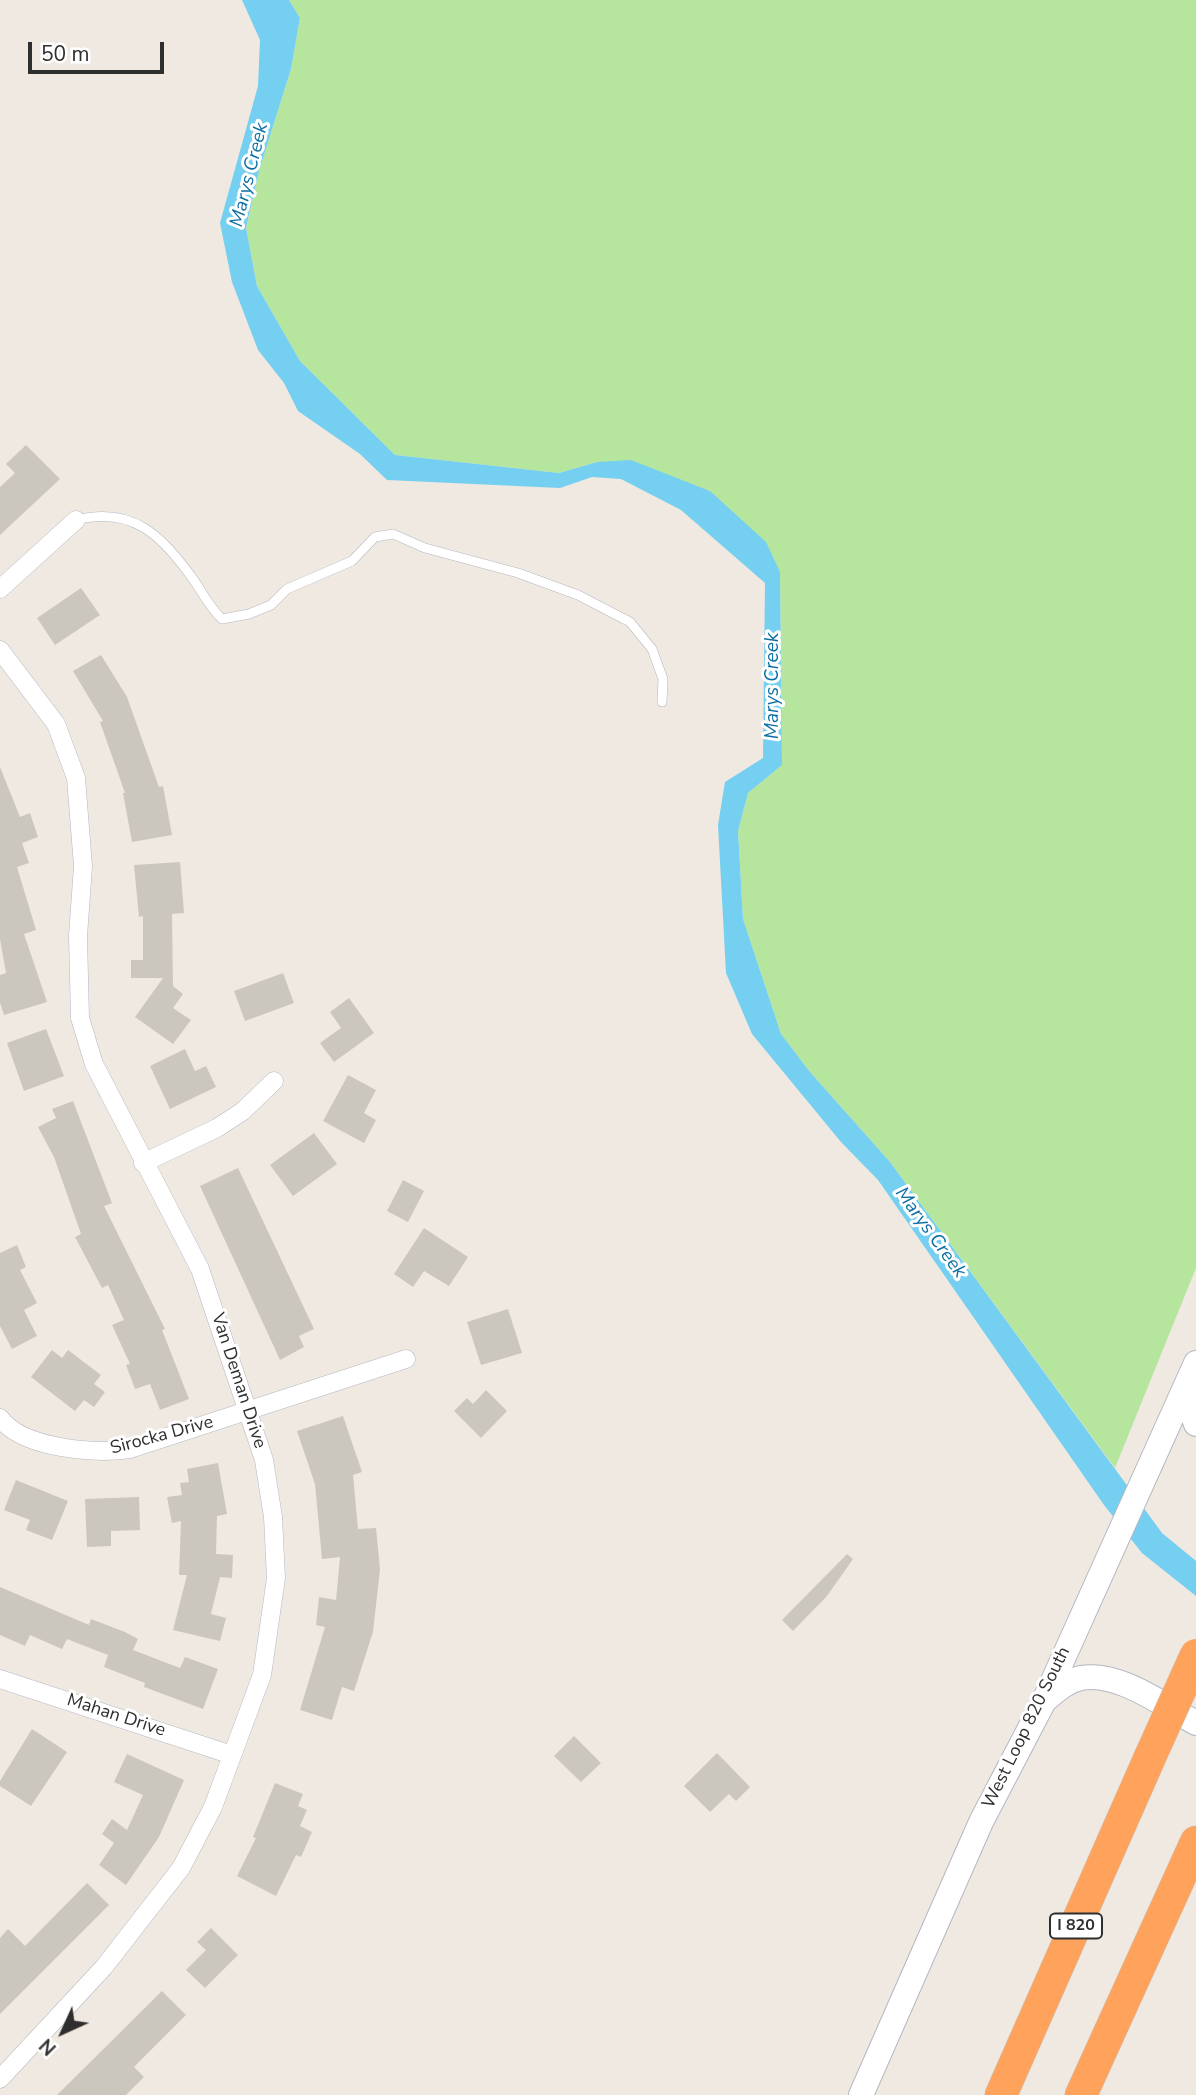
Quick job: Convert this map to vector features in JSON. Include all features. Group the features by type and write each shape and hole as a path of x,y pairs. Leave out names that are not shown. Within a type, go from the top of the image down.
{"highway":[{"name":"I 820","path":"1001,2095 1196,1655"},
{"path":"1081,2095 1196,1842"}],"main road":[{"name":"West Loop 820 South","path":"861,2095 981,1822 1044,1701 1109,1551 1196,1363"},
{"path":"1196,1382 1192,1413 1196,1424"},
{"path":"1044,1701 1065,1684 1080,1678 1103,1677 1196,1723"}],"street":[{"path":"0,589 76,520"},
{"name":"Van Deman Drive","path":"0,650 55,724 76,778 83,866 78,936 79,1018 94,1064 200,1269 264,1460 273,1517 276,1578 262,1675 212,1807 181,1868 104,1967 0,2079"},
{"path":"143,1163 217,1128 243,1111 274,1081"},
{"name":"Sirocka Drive","path":"0,1418 6,1426 23,1436 72,1449 102,1453 130,1449 406,1359"},
{"name":"Mahan Drive","path":"0,1679 232,1755"}],"lane":[{"path":"76,520 101,514 133,520 159,538 222,619 249,614 271,604 287,589 352,561 375,537 393,534 425,548 518,573 578,595 630,622 652,649 663,680 662,702"}],"green space":[{"path":"289,0 1196,0 1196,1268 1115,1468 890,1162 810,1072 781,1034 743,919 738,831 748,793 782,765 780,572 710,491 679,480 597,462 559,473 395,455 300,361 257,286 246,228 259,171 291,69 300,18"}],"water":[{"name":"Marys Creek","path":"242,0 289,0 300,18 291,69 259,171 246,228 257,286 300,361 395,455 559,473 597,462 631,460 710,491 766,542 780,572 782,765 748,793 738,831 743,919 781,1034 810,1072 890,1162 1162,1533 1196,1561 1196,1596 1142,1553 1104,1505 878,1180 841,1142 752,1034 726,973 718,825 725,782 763,758 765,583 681,510 621,479 592,477 560,488 387,480 360,454 298,411 284,383 258,350 232,282 220,223 258,86 260,40"}],"building":[{"path":"26,445 60,479 0,535 0,487 15,473 6,464"},
{"path":"81,588 100,615 55,645 37,618"},
{"path":"101,655 127,697 159,787 163,786 172,835 132,842 125,793 100,722 103,721 73,671"},
{"path":"0,767 20,817 30,813 38,837 22,843 29,863 17,867 36,930 24,934 47,1002 4,1015 0,1003 0,975 6,973 0,939"},
{"path":"180,862 184,913 172,914 173,986 183,994 173,1008 191,1020 173,1044 135,1017 163,978 131,978 131,960 143,960 143,916 139,917 134,865"},
{"path":"283,973 294,1003 245,1021 234,991"},
{"path":"349,998 374,1033 334,1062 320,1043 341,1028 330,1012"},
{"path":"46,1029 64,1076 24,1091 7,1043"},
{"path":"185,1049 195,1071 206,1066 216,1087 170,1109 150,1066"},
{"path":"348,1075 376,1090 364,1113 376,1120 364,1143 323,1121"},
{"path":"73,1101 112,1203 104,1206 165,1329 162,1330 189,1399 160,1410 150,1384 135,1389 126,1365 130,1364 112,1325 124,1320 108,1285 102,1288 75,1237 81,1234 54,1157 38,1127 56,1118 52,1109"},
{"path":"314,1133 337,1164 293,1196 270,1165"},
{"path":"238,1168 314,1329 299,1336 304,1347 280,1360 200,1186"},
{"path":"403,1180 424,1191 408,1222 387,1211"},
{"path":"424,1228 468,1257 449,1286 424,1271 413,1287 394,1274"},
{"path":"17,1245 26,1267 20,1270 37,1303 24,1310 37,1336 12,1349 0,1326 0,1253"},
{"path":"508,1309 522,1353 481,1365 467,1322"},
{"path":"52,1350 62,1358 68,1350 101,1375 94,1384 105,1392 94,1407 84,1400 75,1411 31,1377"},
{"path":"486,1390 507,1411 481,1438 454,1411 467,1398 473,1404"},
{"path":"343,1416 362,1472 353,1475 358,1529 376,1528 380,1569 373,1632 354,1691 342,1687 332,1720 300,1710 325,1627 316,1625 319,1597 336,1600 340,1557 322,1559 315,1484 297,1431"},
{"path":"218,1463 227,1514 217,1516 216,1554 233,1555 232,1578 220,1577 211,1614 226,1618 220,1641 173,1630 187,1575 179,1575 181,1521 172,1523 167,1497 182,1495 180,1483 189,1482 187,1469"},
{"path":"16,1480 68,1501 52,1540 26,1530 30,1520 4,1510"},
{"path":"139,1497 140,1530 111,1531 111,1546 87,1547 85,1499"},
{"path":"847,1554 853,1559 827,1596 793,1631 782,1620"},
{"path":"0,1587 89,1625 91,1619 125,1632 138,1639 133,1650 180,1668 185,1657 218,1669 203,1709 144,1687 145,1683 104,1667 108,1655 67,1639 62,1649 30,1635 25,1646 0,1635"},
{"path":"32,1729 67,1752 31,1806 0,1786 0,1781"},
{"path":"574,1736 601,1763 581,1782 554,1756"},
{"path":"717,1753 750,1787 736,1801 729,1794 710,1812 684,1786"},
{"path":"127,1754 184,1780 159,1837 126,1885 99,1865 114,1843 102,1834 112,1819 127,1830 143,1795 114,1782"},
{"path":"275,1783 303,1794 298,1806 307,1810 300,1826 312,1832 301,1857 296,1855 276,1896 237,1876 256,1838 253,1837"},
{"path":"87,1883 109,1905 0,2014 0,1938 8,1929 25,1946"},
{"path":"211,1928 238,1955 205,1988 186,1970 206,1950 197,1942"},
{"path":"162,1991 186,2015 134,2067 144,2077 126,2095 57,2095"}]}
